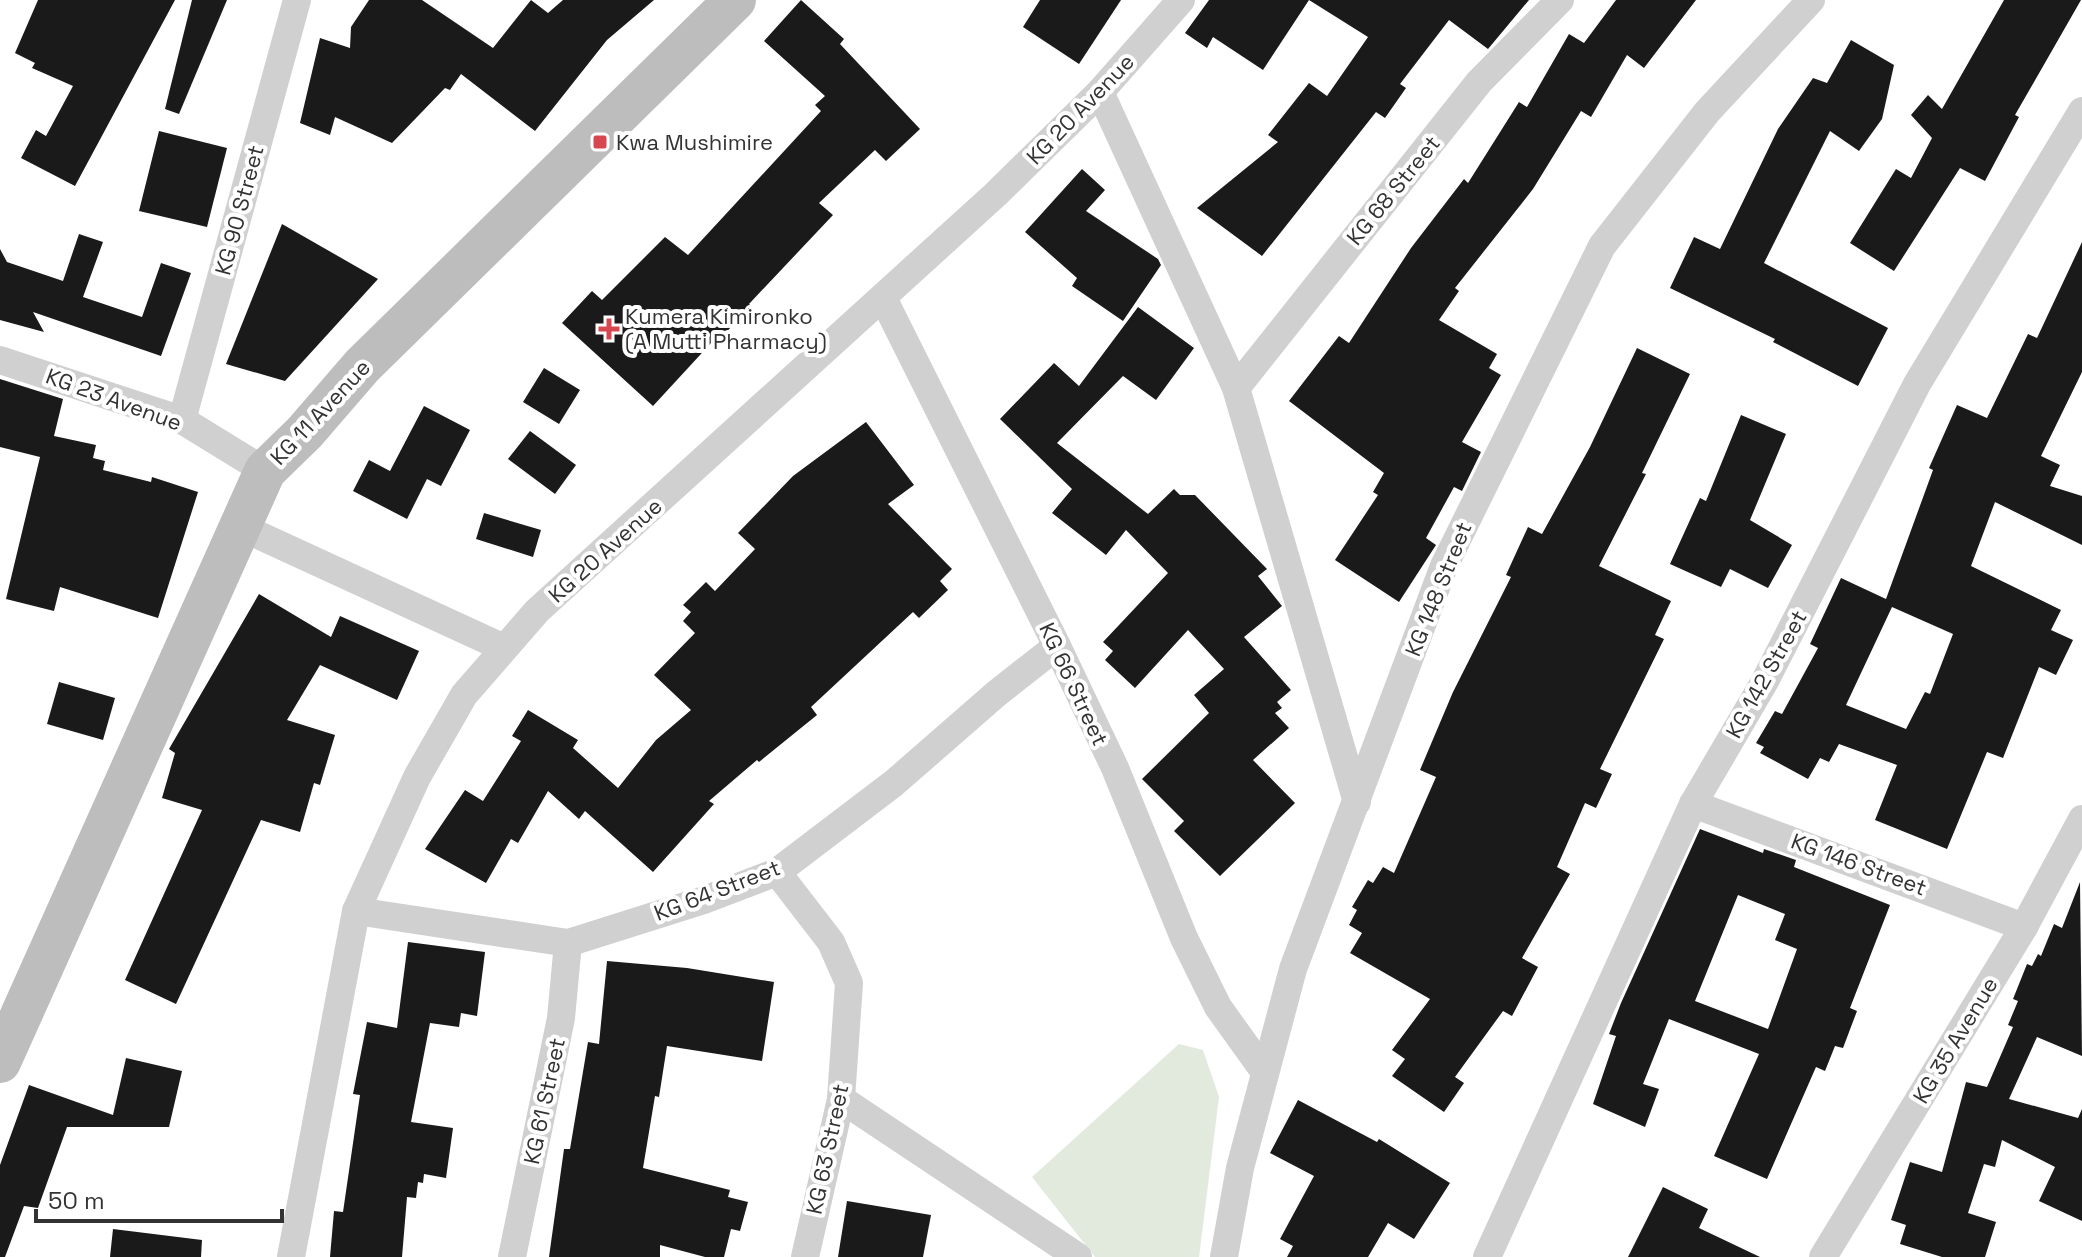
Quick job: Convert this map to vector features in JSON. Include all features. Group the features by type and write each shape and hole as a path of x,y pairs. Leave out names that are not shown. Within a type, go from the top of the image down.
{"main road":[{"name":"KG 11 Avenue","path":"0,1062 265,471 305,432 362,366 735,0"}],"street":[{"name":"KG 90 Street","path":"182,420 297,0"},
{"name":"KG 20 Avenue","path":"291,1257 356,911 417,777 464,695 537,611 883,298 1100,92 1181,0"},
{"name":"KG 68 Street","path":"1236,388 1479,82 1560,0"},
{"name":"KG 148 Street","path":"1224,1257 1240,1168 1293,969 1444,566 1602,246 1707,112 1811,0"},
{"path":"1100,92 1236,388 1357,802"},
{"name":"KG 142 Street","path":"1487,1257 1693,804 1765,681 1917,384 2082,111"},
{"name":"KG 66 Street","path":"883,298 1115,768 1184,938 1218,1007 1264,1071"},
{"name":"KG 23 Avenue","path":"0,360 182,420 265,471"},
{"path":"241,527 504,648"},
{"name":"KG 64 Street","path":"356,911 568,943 704,900 777,872 894,783 996,694 1057,646"},
{"name":"KG 146 Street","path":"1693,804 2024,927"},
{"name":"KG 35 Avenue","path":"1823,1257 2024,927 2082,819"},
{"name":"KG 63 Street","path":"777,872 831,942 849,983 841,1099 805,1257"},
{"name":"KG 61 Street","path":"512,1257 561,1018 568,943"},
{"path":"841,1099 942,1163 1078,1257"}],"shaded area":[{"path":"1179,1044 1203,1050 1219,1097 1199,1257 1095,1257 1032,1177"}],"building":[{"path":"38,0 175,0 75,186 21,158 36,130 46,136 73,86 32,68 35,63 15,53"},
{"path":"192,0 227,0 179,114 165,109"},
{"path":"369,0 422,0 493,48 531,0 548,13 563,0 654,0 607,40 535,131 461,74 450,90 445,88 392,143 335,117 330,135 300,123 320,38 350,48 351,27"},
{"path":"801,0 844,39 840,44 920,129 886,161 875,150 819,203 833,215 749,304 751,306 715,344 712,342 653,406 562,323 592,291 602,300 665,237 688,255 821,111 815,105 825,96 764,41"},
{"path":"1040,0 1121,0 1079,64 1023,27"},
{"path":"1209,0 1309,0 1263,70 1213,37 1207,48 1185,33"},
{"path":"1309,0 1529,0 1488,49 1449,20 1400,84 1406,88 1385,118 1376,112 1262,256 1197,208 1278,142 1268,135 1309,83 1327,96 1368,37"},
{"path":"1616,0 1696,0 1644,68 1627,55 1591,117 1581,111 1533,189 1455,288 1459,291 1439,320 1497,354 1489,368 1501,375 1462,442 1481,452 1462,491 1454,487 1426,538 1436,545 1399,602 1335,560 1378,495 1373,492 1384,473 1289,401 1339,336 1349,343 1411,248 1464,179 1468,183 1519,102 1527,107 1569,34 1584,43"},
{"path":"2004,0 2081,0 2015,115 2019,117 1985,181 1960,168 1894,271 1850,243 1896,169 1911,178 1932,138 1911,115 1928,95 1942,109"},
{"path":"1851,40 1894,65 1882,119 1859,151 1830,131 1764,263 1888,328 1858,386 1773,342 1775,339 1670,288 1694,237 1720,249 1778,129 1813,78 1827,83"},
{"path":"159,131 227,148 207,227 139,211"},
{"path":"1082,169 1105,190 1086,211 1158,259 1161,265 1123,321 1072,286 1077,278 1025,232"},
{"path":"282,224 378,279 285,381 226,364"},
{"path":"79,234 103,242 83,297 142,317 161,263 191,273 161,356 33,312 44,332 0,320 0,249 7,262 63,281"},
{"path":"2082,242 2082,372 2041,456 2060,465 2050,486 2082,496 2082,545 1995,502 1971,566 2061,610 2051,630 2073,640 2056,675 2039,667 2003,758 1987,752 1947,849 1875,820 1897,765 1839,744 1829,762 1820,758 1808,779 1760,753 1764,747 1756,743 1775,711 1782,714 1818,648 1810,644 1841,578 1886,599 1933,470 1929,468 1957,405 1987,418 2028,334 2037,338","holes":["1892,607 1953,634 1930,694 1925,692 1906,729 1846,705"]},
{"path":"1138,307 1194,348 1156,400 1123,376 1057,443 1148,514 1174,489 1180,495 1195,495 1267,569 1258,576 1282,606 1244,637 1291,690 1277,702 1282,708 1275,713 1289,728 1253,760 1295,803 1220,876 1174,831 1184,821 1142,779 1209,713 1194,695 1224,669 1188,630 1135,688 1105,660 1113,651 1103,642 1168,573 1126,530 1106,555 1052,513 1072,489 1000,419 1054,363 1079,386"},
{"path":"1637,348 1690,374 1642,473 1646,474 1599,566 1671,601 1655,635 1664,639 1600,769 1612,774 1596,808 1585,803 1557,867 1570,874 1522,958 1538,967 1512,1016 1503,1011 1455,1077 1464,1083 1444,1112 1392,1076 1405,1059 1392,1050 1430,999 1350,953 1362,933 1349,925 1357,910 1352,907 1368,880 1373,883 1383,867 1394,873 1436,777 1420,770 1453,692 1511,577 1506,575 1528,527 1542,534 1590,447"},
{"path":"544,368 580,390 559,424 523,402"},
{"path":"0,379 63,399 54,436 96,445 93,458 105,461 103,470 151,482 152,477 198,492 158,618 60,587 54,611 6,599 40,457 0,447"},
{"path":"424,406 470,430 441,486 427,479 407,519 353,491 369,460 390,471"},
{"path":"1741,415 1786,434 1750,520 1792,545 1768,588 1730,569 1721,587 1670,564 1700,498 1706,501"},
{"path":"866,422 914,485 888,504 952,569 940,581 948,590 919,618 913,612 811,707 817,715 709,801 714,804 653,872 585,811 579,819 548,791 518,843 511,839 486,883 425,849 465,790 483,801 521,741 512,736 528,710 578,740 573,748 618,788 656,740 691,710 654,675 695,633 683,621 691,612 683,605 706,582 715,591 755,549 738,533 793,476"},
{"path":"530,431 576,465 555,494 508,459"},
{"path":"484,513 541,530 533,557 476,539"},
{"path":"259,594 331,637 340,616 419,651 397,700 320,665 287,720 335,735 320,785 314,783 300,832 261,820 176,1004 125,980 202,810 162,798 175,753 169,749"},
{"path":"59,682 115,698 103,740 47,724"},
{"path":"1700,829 1763,853 1764,849 1796,860 1794,867 1890,905 1850,1008 1857,1011 1843,1048 1835,1046 1825,1071 1816,1067 1767,1179 1714,1156 1759,1054 1669,1019 1643,1084 1659,1089 1645,1127 1593,1104 1616,1036 1609,1034","holes":["1738,895 1785,914 1775,940 1797,949 1768,1029 1695,1001"]},
{"path":"2080,882 2082,1056 2037,1037 2009,1099 2078,1118 2082,1109 2082,1221 2039,1201 2055,1167 2002,1140 1995,1167 1984,1164 1968,1213 1996,1222 1985,1257 1942,1257 1900,1244 1906,1225 1891,1220 1910,1162 1942,1172 1966,1082 1987,1087 2013,1027 2008,1025 2018,1001 2013,999 2027,964 2032,966 2038,954 2041,956 2054,924 2062,928"},
{"path":"408,942 485,952 477,1016 461,1013 459,1027 430,1023 411,1122 453,1128 446,1178 424,1174 423,1183 418,1182 416,1198 407,1197 402,1257 330,1257 334,1211 343,1212 360,1095 353,1094 367,1022 397,1028"},
{"path":"607,961 687,968 774,982 762,1061 667,1046 659,1097 655,1096 643,1168 730,1190 728,1197 748,1202 740,1231 731,1229 724,1257 705,1257 660,1245 660,1257 549,1257 564,1149 570,1149 588,1042 599,1044"},
{"path":"126,1058 182,1071 169,1127 67,1127 38,1208 24,1206 5,1257 0,1257 0,1165 29,1085 113,1115"},
{"path":"1298,1100 1377,1142 1379,1139 1450,1183 1414,1239 1388,1223 1368,1257 1287,1257 1293,1246 1280,1239 1314,1176 1270,1153"},
{"path":"1663,1187 1708,1209 1699,1228 1760,1257 1628,1257"},
{"path":"847,1201 931,1215 923,1257 838,1257"},
{"path":"113,1229 202,1240 201,1257 110,1257"}],"place":[{"name":"Kwa Mushimire","path":"600,142"},
{"name":"Kumera Kimironko (A Mutti Pharmacy)","path":"609,329"}]}
